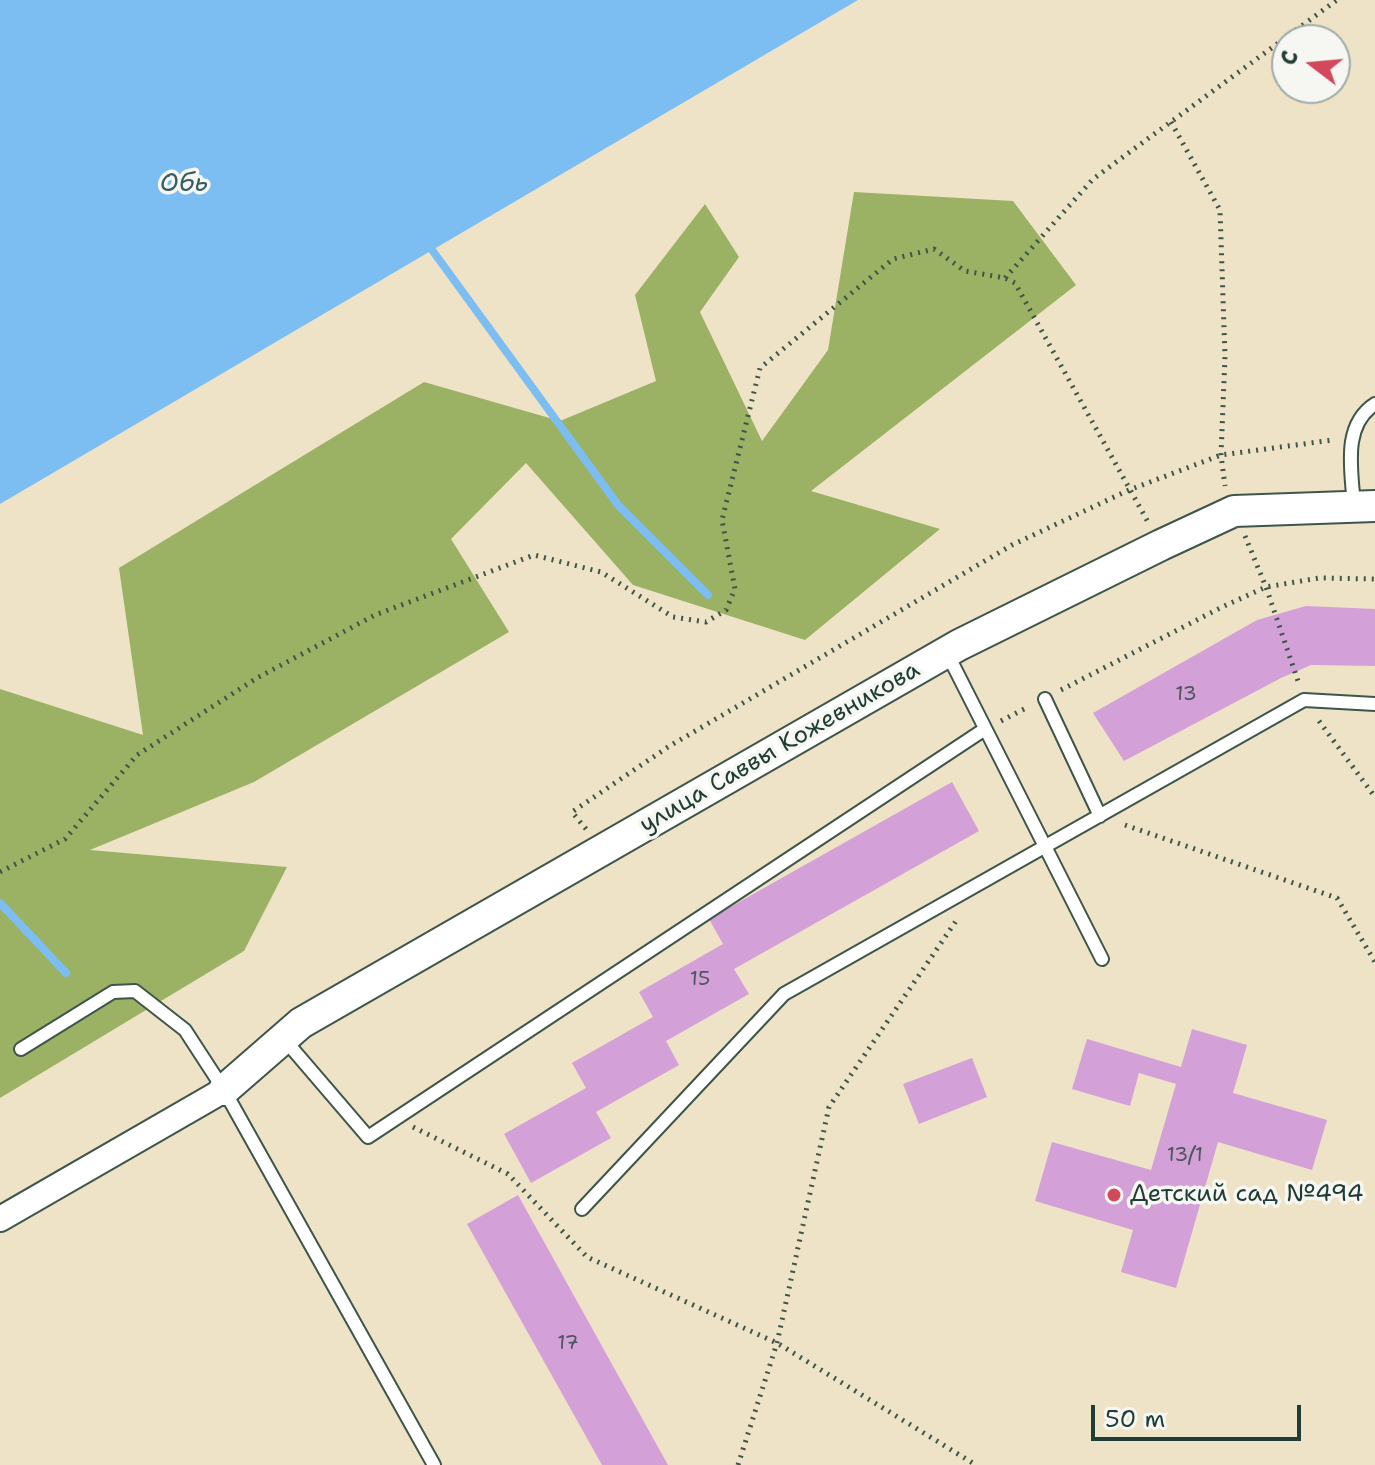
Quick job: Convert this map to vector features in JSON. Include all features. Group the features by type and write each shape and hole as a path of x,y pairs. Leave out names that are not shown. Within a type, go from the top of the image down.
{"street":[{"name":"улица Саввы Кожевникова","path":"224,1090 301,1023 947,653 1234,511 1364,506"},
{"path":"0,1219 224,1090"}],"lane":[{"path":"1364,506 1350,438 1368,409 1375,404"},
{"path":"947,653 1102,959"},
{"path":"1045,699 1100,816"},
{"path":"582,1209 784,994 1304,700 1375,704"},
{"path":"284,1039 368,1137 985,729"},
{"path":"21,1049 113,992 135,991 185,1030 224,1090 434,1465"}],"path":[{"path":"1005,278 1093,179 1337,0"},
{"path":"1171,122 1220,210 1225,357 1221,455 1224,482 1266,587 1304,700 1375,797"},
{"path":"0,872 65,839 137,755 257,678 375,615 534,555 601,572 673,617 706,622 726,610 735,589 722,520 760,368 893,259 934,249 965,271 1005,278 1015,283 1161,545"},
{"path":"604,849 572,812 668,747 1012,545 1129,490 1221,455 1350,438"},
{"path":"985,729 1266,587 1319,578 1375,579"},
{"path":"1100,816 1337,898 1375,962"},
{"path":"738,1465 777,1343 829,1107 929,963 980,883"},
{"path":"396,1119 508,1174 587,1257 777,1343 976,1465"}],"green space":[{"path":"854,192 1013,201 1076,285 811,491 940,529 805,640 633,585 526,463 451,539 509,632 254,782 90,850 287,867 244,951 0,1098 0,689 143,735 119,568 424,382 560,421 656,381 635,295 705,204 739,257 700,312 762,441 828,350"}],"water":[{"name":"Обь","path":"0,0 858,0 0,504"}],"building":[{"path":"1306,606 1375,609 1375,666 1311,665 1124,761 1093,713 1257,620"},
{"path":"952,782 979,831 734,969 749,994 666,1041 679,1065 596,1112 611,1138 531,1183 504,1134 586,1088 572,1063 653,1017 639,992 723,944 709,919"},
{"path":"1192,1029 1247,1045 1233,1093 1327,1120 1312,1170 1218,1142 1176,1288 1121,1272 1133,1230 1035,1201 1052,1142 1151,1170 1176,1084 1139,1073 1130,1106 1072,1089 1087,1039 1181,1067"},
{"path":"972,1058 987,1097 919,1124 903,1084"},
{"path":"518,1195 668,1465 602,1465 467,1224"}],"waterway":[{"path":"427,243 618,505 708,595"},
{"path":"0,903 66,973"}],"place":[{"name":"Детский сад №494","path":"1114,1195"}]}
